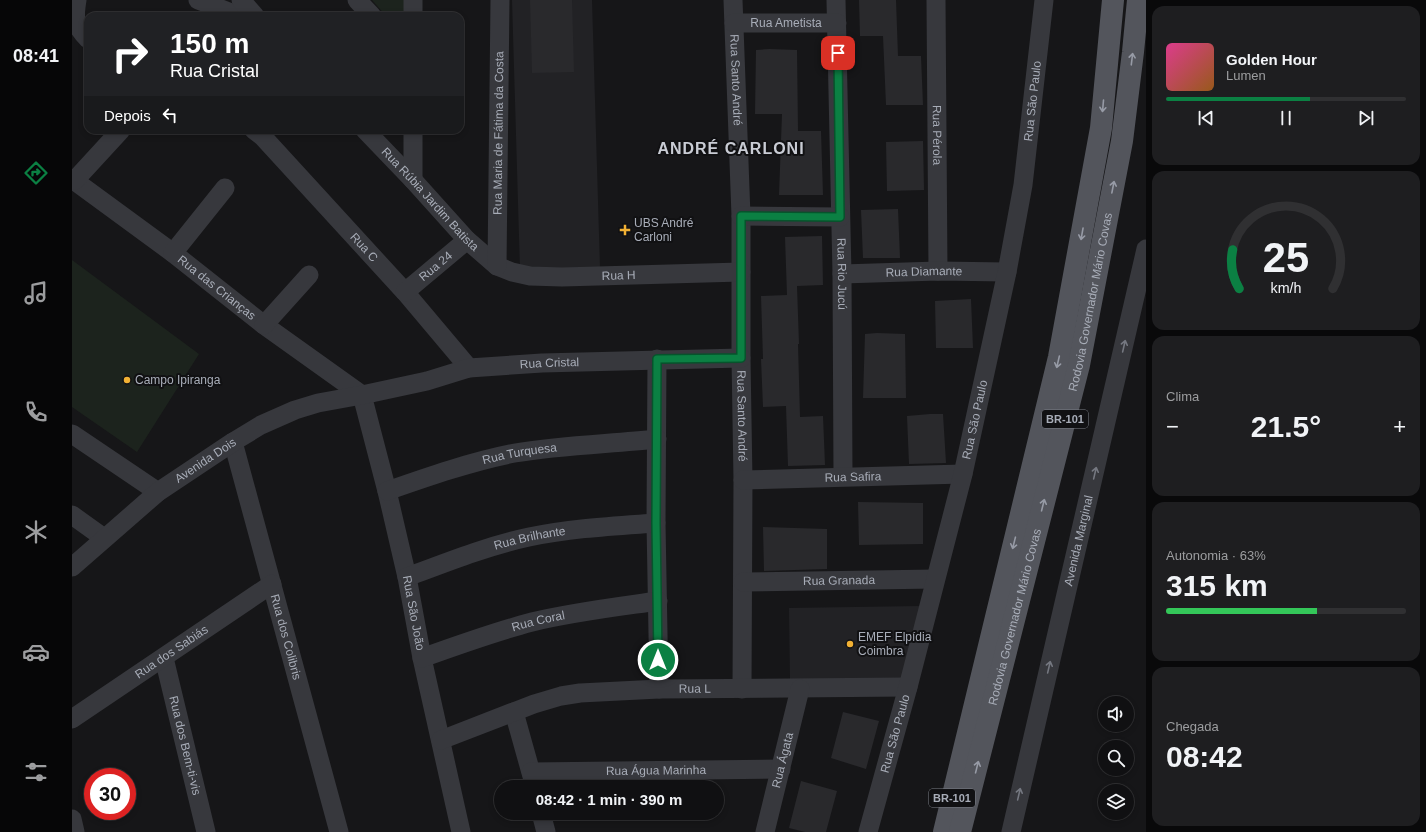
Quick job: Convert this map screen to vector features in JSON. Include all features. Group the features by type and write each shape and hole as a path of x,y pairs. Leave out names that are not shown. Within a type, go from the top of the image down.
{"main road":[{"name":"Rodovia Governador Mário Covas","path":"960,832 1079,365 1122,141 1138,0"},
{"name":"Rodovia Governador Mário Covas","path":"944,832 1059,357 1101,128 1110,4"}],"street":[{"path":"77,0 74,16 84,35"},
{"path":"198,0 228,12"},
{"path":"240,0 251,12"},
{"path":"357,0 368,12"},
{"path":"413,0 414,12"},
{"name":"Rua Maria de Fátima da Costa","path":"497,266 500,0"},
{"name":"Rua Santo André","path":"734,0 741,216 743,480 742,689"},
{"name":"Rua Rio Jucú","path":"836,0 842,274 843,476"},
{"name":"Rua Pérola","path":"936,0 938,271"},
{"name":"Rua São Paulo","path":"868,832 908,687 963,474 1007,272 1023,185 1044,0"},
{"name":"Rua Ametista","path":"734,23 837,23"},
{"path":"73,180 116,134"},
{"name":"Rua C","path":"265,134 405,292 469,368"},
{"name":"Rua Rúbia Jardim Batista","path":"369,134 467,240 497,266"},
{"path":"413,134 413,180"},
{"name":"Rua das Crianças","path":"73,180 173,253 264,325 362,395"},
{"path":"173,253 225,188"},
{"path":"741,216 840,217"},
{"name":"Rua 24","path":"405,292 467,240"},
{"name":"Avenida Marginal","path":"1010,832 1146,249"},
{"name":"Rua H","path":"497,266 512,272 530,276 562,278 741,272"},
{"name":"Rua Diamante","path":"842,274 938,271 1007,272"},
{"path":"264,325 309,275"},
{"name":"Rua Cristal","path":"362,395 427,381 469,368 542,363 741,358"},
{"path":"657,359 656,523 659,689"},
{"name":"Avenida Dois","path":"72,567 158,492 261,425 295,410 318,403 362,395"},
{"name":"Rua São João","path":"362,395 387,491 407,577 422,658 461,832"},
{"path":"72,434 158,492"},
{"name":"Rua Turquesa","path":"387,491 438,474 514,454 557,448 657,439"},
{"name":"Rua dos Colibris","path":"233,442 339,832"},
{"name":"Rua Safira","path":"743,480 843,476 963,474"},
{"path":"72,515 104,538"},
{"name":"Rua Brilhante","path":"407,577 473,553 530,537 583,529 656,523"},
{"name":"Rua Granada","path":"743,582 935,579"},
{"name":"Rua dos Sabiás","path":"72,719 272,584"},
{"name":"Rua Coral","path":"422,658 476,638 533,622 595,610 658,601"},
{"name":"Rua dos Bem-ti-vis","path":"164,658 206,832"},
{"name":"Rua L","path":"441,740 534,704 561,696 580,693 659,689 908,687"},
{"name":"Rua Ágata","path":"765,832 800,689"},
{"path":"514,712 533,779"},
{"name":"Rua Água Marinha","path":"533,779 781,768"},
{"path":"72,819 75,832"},
{"path":"543,820 546,832"}],"shaded area":[{"path":"372,0 409,0 409,12 382,12"},
{"path":"512,0 592,0 600,268 520,270"},
{"name":"Campo Ipiranga","path":"72,260 199,354 137,452 72,407"},
{"name":"EMEF Elpídia Coimbra","path":"920,606 901,681 790,679 789,608"}],"building":[{"path":"530,0 572,0 574,72 532,73"},
{"path":"859,0 896,0 898,56 921,56 923,105 886,105 883,36 860,36"},
{"path":"756,50 797,50 798,131 821,131 823,195 779,195 782,114 755,114"},
{"path":"923,141 924,190 887,191 886,142"},
{"path":"898,209 900,258 863,258 861,210"},
{"path":"822,236 823,285 797,286 800,417 823,416 825,465 788,466 786,406 763,407 761,296 787,295 785,237"},
{"path":"971,299 973,348 936,348 935,301"},
{"path":"865,334 905,334 906,398 863,398"},
{"path":"943,414 946,463 909,464 907,416"},
{"path":"858,502 923,503 923,544 859,545"},
{"path":"763,527 827,529 827,569 764,571"},
{"path":"843,712 879,721 866,769 831,758"},
{"path":"801,781 837,791 826,832 805,832 789,828"}],"place":[{"name":"UBS André Carloni","path":"625,230"},
{"name":"Campo Ipiranga","path":"127,380"},
{"name":"EMEF Elpídia Coimbra","path":"850,644"}],"district":[{"name":"ANDRÉ CARLONI","path":"731,148"}],"route":[{"path":"658,660 656,523 657,359 741,358 741,216 840,217 838,53"}]}
